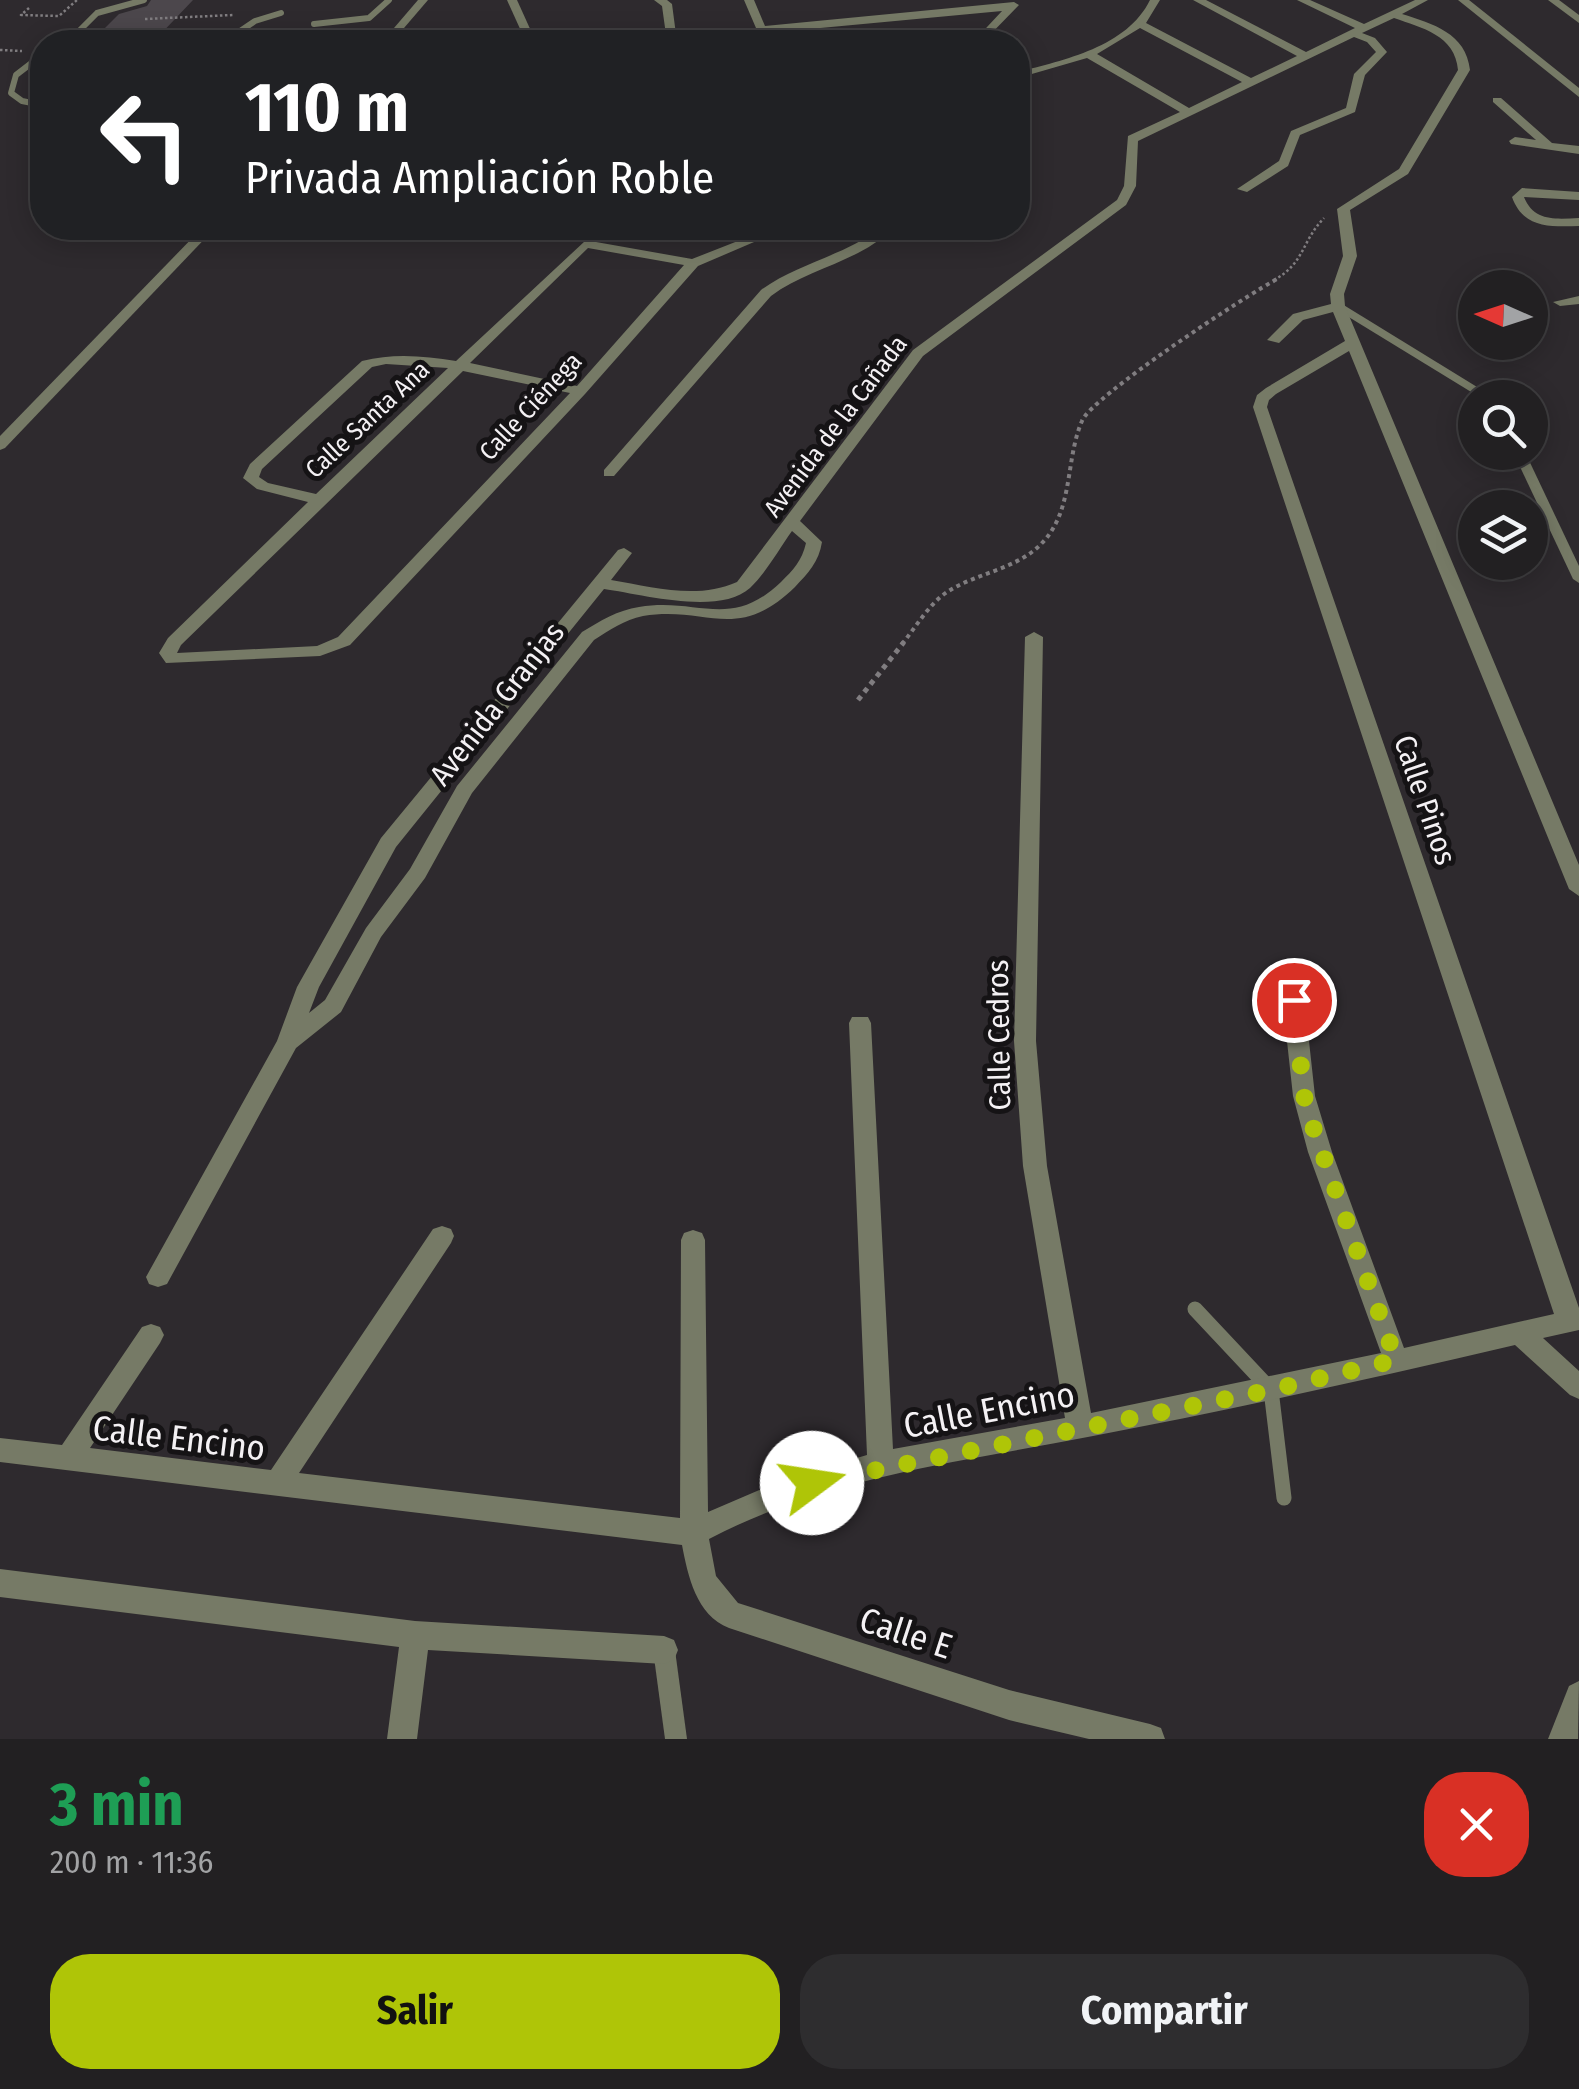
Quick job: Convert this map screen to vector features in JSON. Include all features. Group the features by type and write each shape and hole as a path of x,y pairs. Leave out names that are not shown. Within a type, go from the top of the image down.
{"street":[{"path":"397,30 423,0"},
{"path":"512,0 526,30"},
{"path":"659,0 667,4 670,30"},
{"path":"750,0 761,30 1016,4"},
{"path":"1030,72 1087,54 1142,25 1155,0"},
{"path":"1198,0 1306,56"},
{"path":"1243,189 1284,163 1295,132 1351,110 1360,74 1382,52 1358,30 1302,0"},
{"path":"1464,0 1579,94"},
{"path":"1553,0 1579,20"},
{"name":"Avenida de la Cañada","path":"598,583 682,601 743,586 910,360 1129,194 1132,139 1395,14 1414,1"},
{"path":"990,30 1016,4"},
{"path":"1395,14 1449,38 1460,49 1464,70 1404,171 1343,209 1350,246 1336,294 1338,306 1579,889"},
{"path":"1142,25 1250,82"},
{"path":"1087,54 1188,112"},
{"path":"1497,100 1548,145"},
{"path":"1515,141 1579,150"},
{"path":"1579,196 1535,191 1522,192 1518,198 1522,209 1538,221 1579,222"},
{"path":"0,445 196,240"},
{"name":"Calle Santa Ana","path":"168,652 318,499 590,240"},
{"name":"Calle Ciénega","path":"168,652 172,659 186,661 334,648 580,392 693,264 752,240"},
{"path":"609,473 766,293 797,272 872,240"},
{"path":"584,244 693,264"},
{"path":"1560,302 1579,300"},
{"path":"1274,340 1298,317 1338,306 1460,380"},
{"name":"Calle Pinos","path":"1352,342 1262,398 1260,406 1574,1320"},
{"path":"318,499 263,486 251,478 255,468 367,364 381,358 459,368 580,392"},
{"path":"1527,470 1579,579"},
{"name":"Avenida Granjas","path":"288,1042 334,1006 373,933 418,873 464,790 588,636 606,622 630,612 682,601 740,614 775,597 813,555 814,542 793,523"},
{"name":"Avenida Granjas","path":"288,1042 308,987 375,865 624,552"},
{"name":"Calle Cedros","path":"1034,637 1025,1041 1035,1166 1080,1427"},
{"path":"375,865 418,873"},
{"path":"1290,968 1304,1096 1320,1152 1396,1360"},
{"path":"860,1023 881,1467"},
{"path":"158,1277 288,1042"},
{"path":"276,1485 442,1236"},
{"name":"Calle E","path":"693,1240 694,1533 704,1582 729,1614 1009,1705 1150,1739"},
{"name":"Calle Encino","path":"0,1450 694,1533 736,1508 778,1491 1271,1390 1574,1320"},
{"path":"1519,1333 1579,1387"},
{"path":"67,1460 151,1335"},
{"path":"0,1582 415,1635 664,1650 676,1739"},
{"path":"402,1739 415,1635"},
{"path":"1563,1739 1579,1696"}],"lane":[{"path":"80,30 96,13 144,0"},
{"path":"314,24 355,20 378,13 389,0"},
{"path":"242,30 255,21 282,13"},
{"path":"322,16 378,13"},
{"path":"30,63 16,73 10,84 11,92 30,102"},
{"path":"1195,1310 1271,1390 1284,1498"}],"path":[{"path":"29,8 20,15 59,16 77,0"},
{"path":"141,19 188,20 244,14"},
{"path":"858,700 939,598 952,588 1030,554 1046,542 1056,526 1086,412 1236,302 1294,270 1318,222 1343,209"}],"building":[{"path":"151,0 193,0 165,30 103,30 119,14 147,6"}],"route":[{"path":"812,1483 1271,1390 1396,1360 1320,1152 1304,1096 1294,1000"}]}
